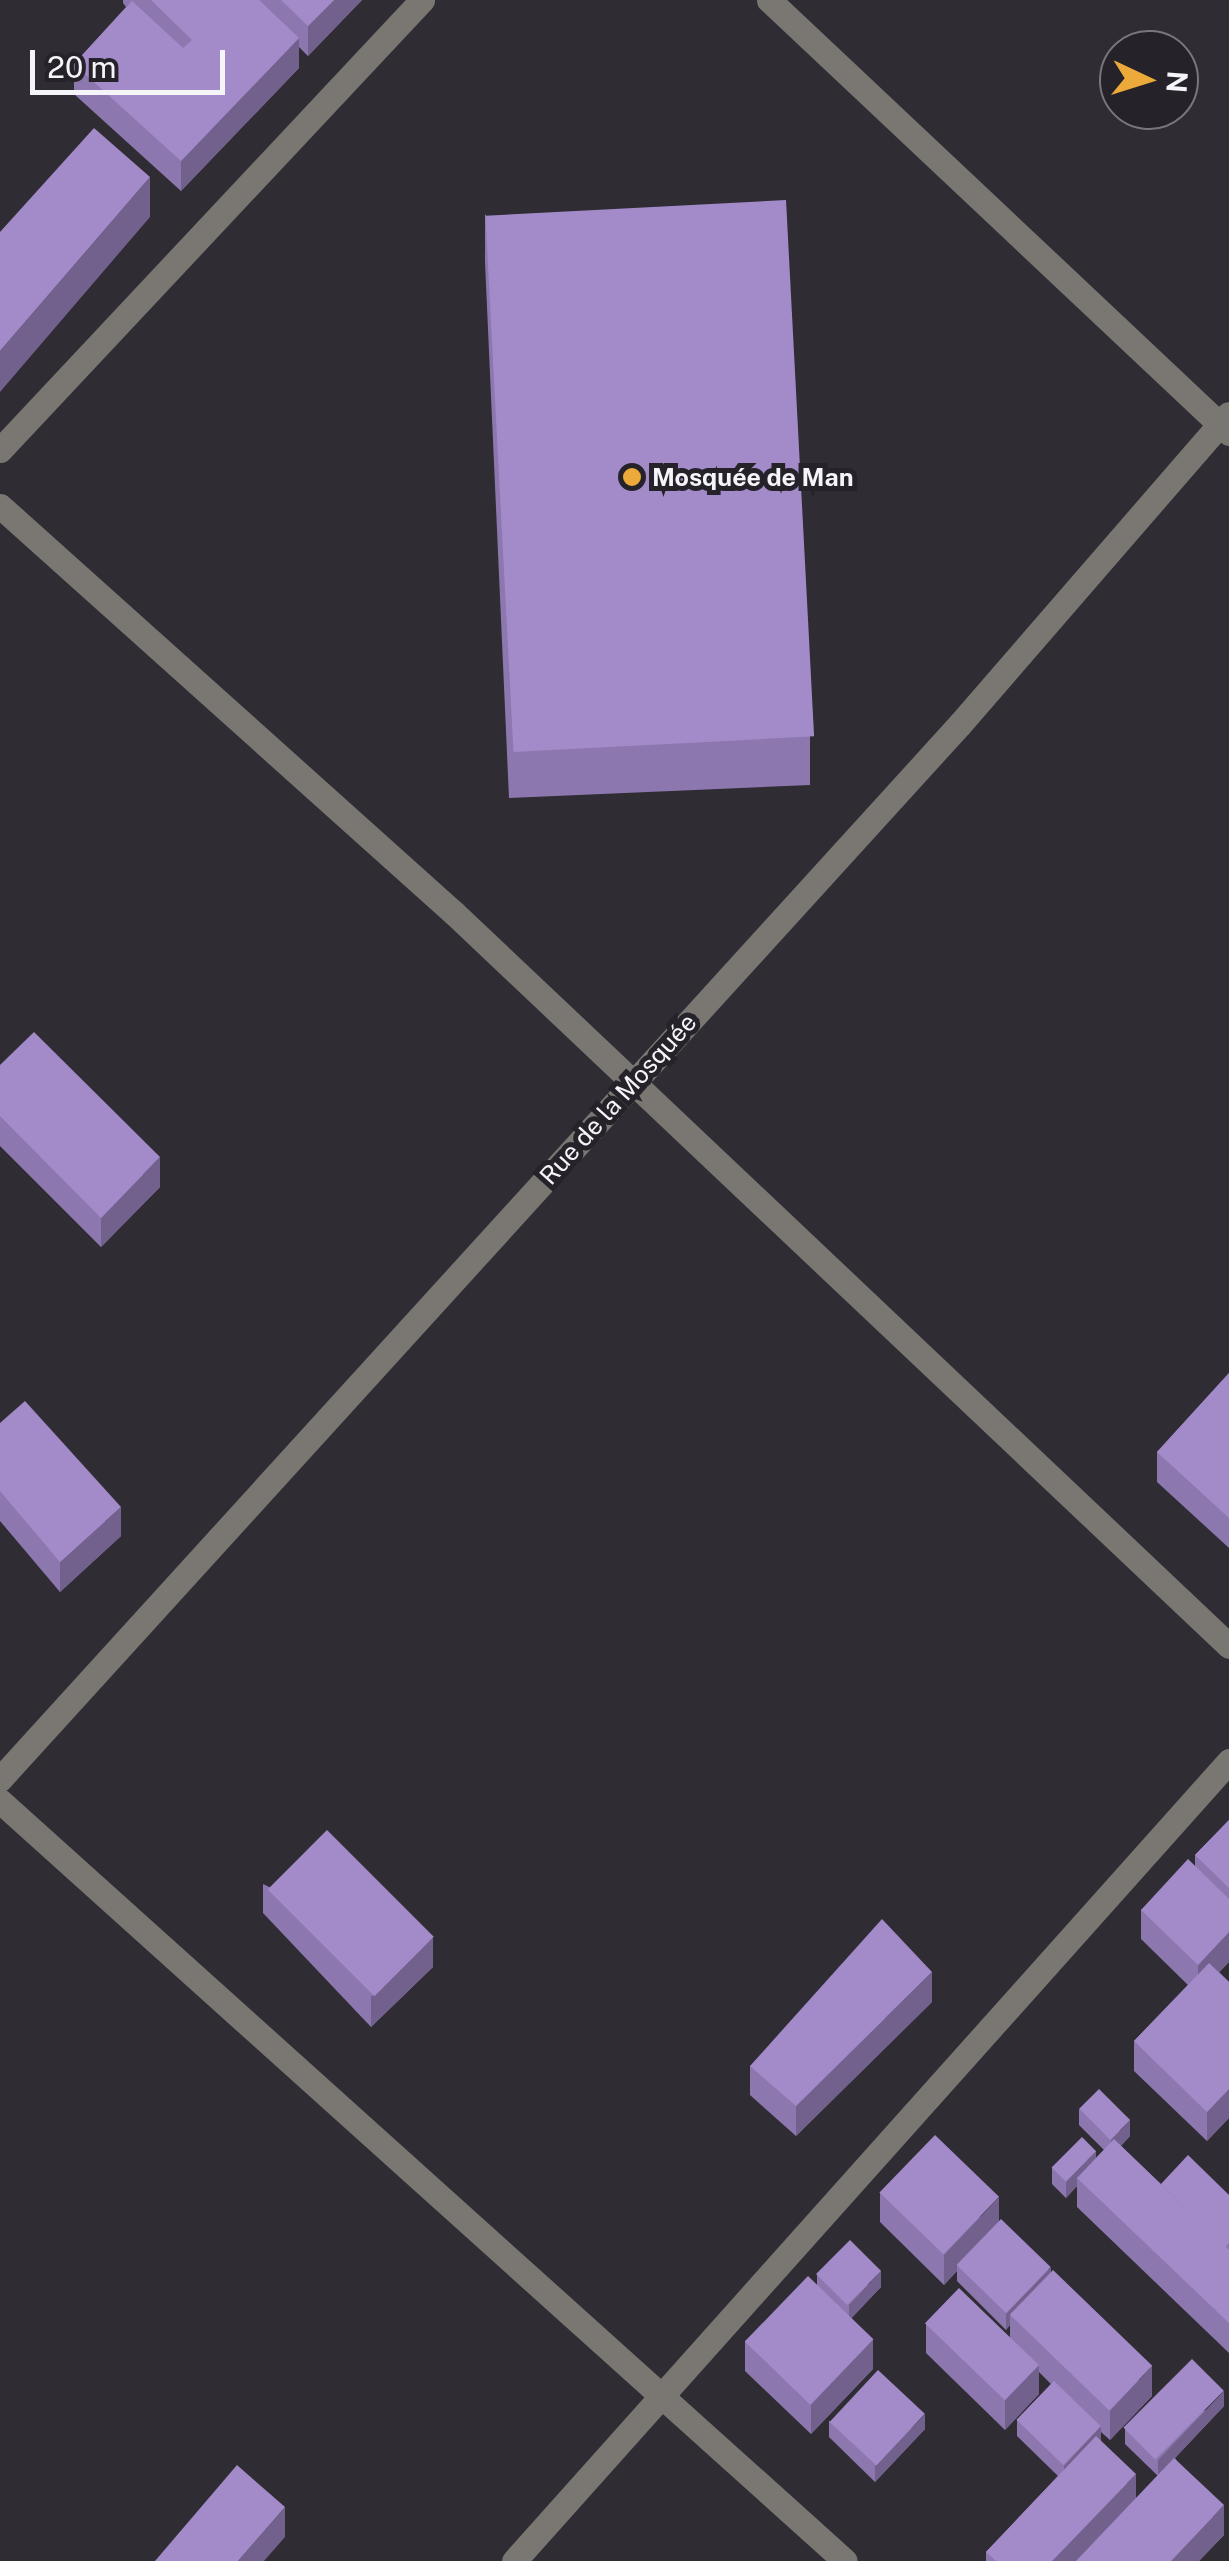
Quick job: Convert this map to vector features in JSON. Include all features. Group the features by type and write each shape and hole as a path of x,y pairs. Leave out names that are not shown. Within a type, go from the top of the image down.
{"street":[{"path":"0,450 422,0"},
{"path":"769,0 1226,424"},
{"name":"Rue de la Mosquée","path":"0,1779 960,724 1226,424"},
{"path":"0,506 454,912 1229,1646"},
{"path":"514,2561 662,2400 1229,1761"},
{"path":"0,1801 845,2561"}],"building":[{"path":"151,0 259,0 299,38 181,161 74,64 132,1 183,48 192,40"},
{"path":"281,0 334,0 308,26"},
{"path":"94,128 150,177 0,351 0,232"},
{"name":"Mosquée de Man","path":"786,200 814,736 514,752 485,216"},
{"path":"34,1032 160,1157 101,1218 0,1116 0,1065"},
{"path":"1229,1373 1229,1518 1157,1452"},
{"path":"25,1401 121,1507 60,1562 0,1491 0,1423"},
{"path":"1229,1820 1229,1888 1195,1855"},
{"path":"327,1830 434,1937 374,1996 268,1889"},
{"path":"1188,1859 1229,1899 1229,1932 1198,1965 1141,1910"},
{"path":"882,1919 932,1972 796,2106 750,2066"},
{"path":"1209,1963 1229,1982 1229,2089 1207,2112 1134,2041"},
{"path":"1099,2089 1130,2120 1110,2140 1079,2109"},
{"path":"935,2135 999,2197 943,2254 879,2193"},
{"path":"1082,2137 1096,2151 1066,2182 1052,2167"},
{"path":"1114,2139 1229,2250 1229,2323 1077,2178"},
{"path":"1188,2155 1229,2195 1229,2243 1225,2247 1161,2184"},
{"path":"1001,2219 1051,2267 1006,2313 957,2265"},
{"path":"850,2240 881,2271 847,2305 816,2274"},
{"path":"1053,2270 1152,2366 1109,2410 1010,2315"},
{"path":"808,2276 873,2339 810,2405 745,2341"},
{"path":"959,2288 1039,2365 1005,2400 925,2323"},
{"path":"1192,2359 1224,2391 1155,2459 1123,2428"},
{"path":"878,2370 925,2414 876,2466 830,2422"},
{"path":"1054,2381 1101,2426 1063,2465 1016,2420"},
{"path":"1096,2436 1136,2474 1052,2561 996,2561 986,2552"},
{"path":"1174,2458 1224,2505 1171,2561 1076,2561"},
{"path":"237,2465 285,2507 238,2561 155,2561"}],"place":[{"name":"Mosquée de Man","path":"632,477"}]}
